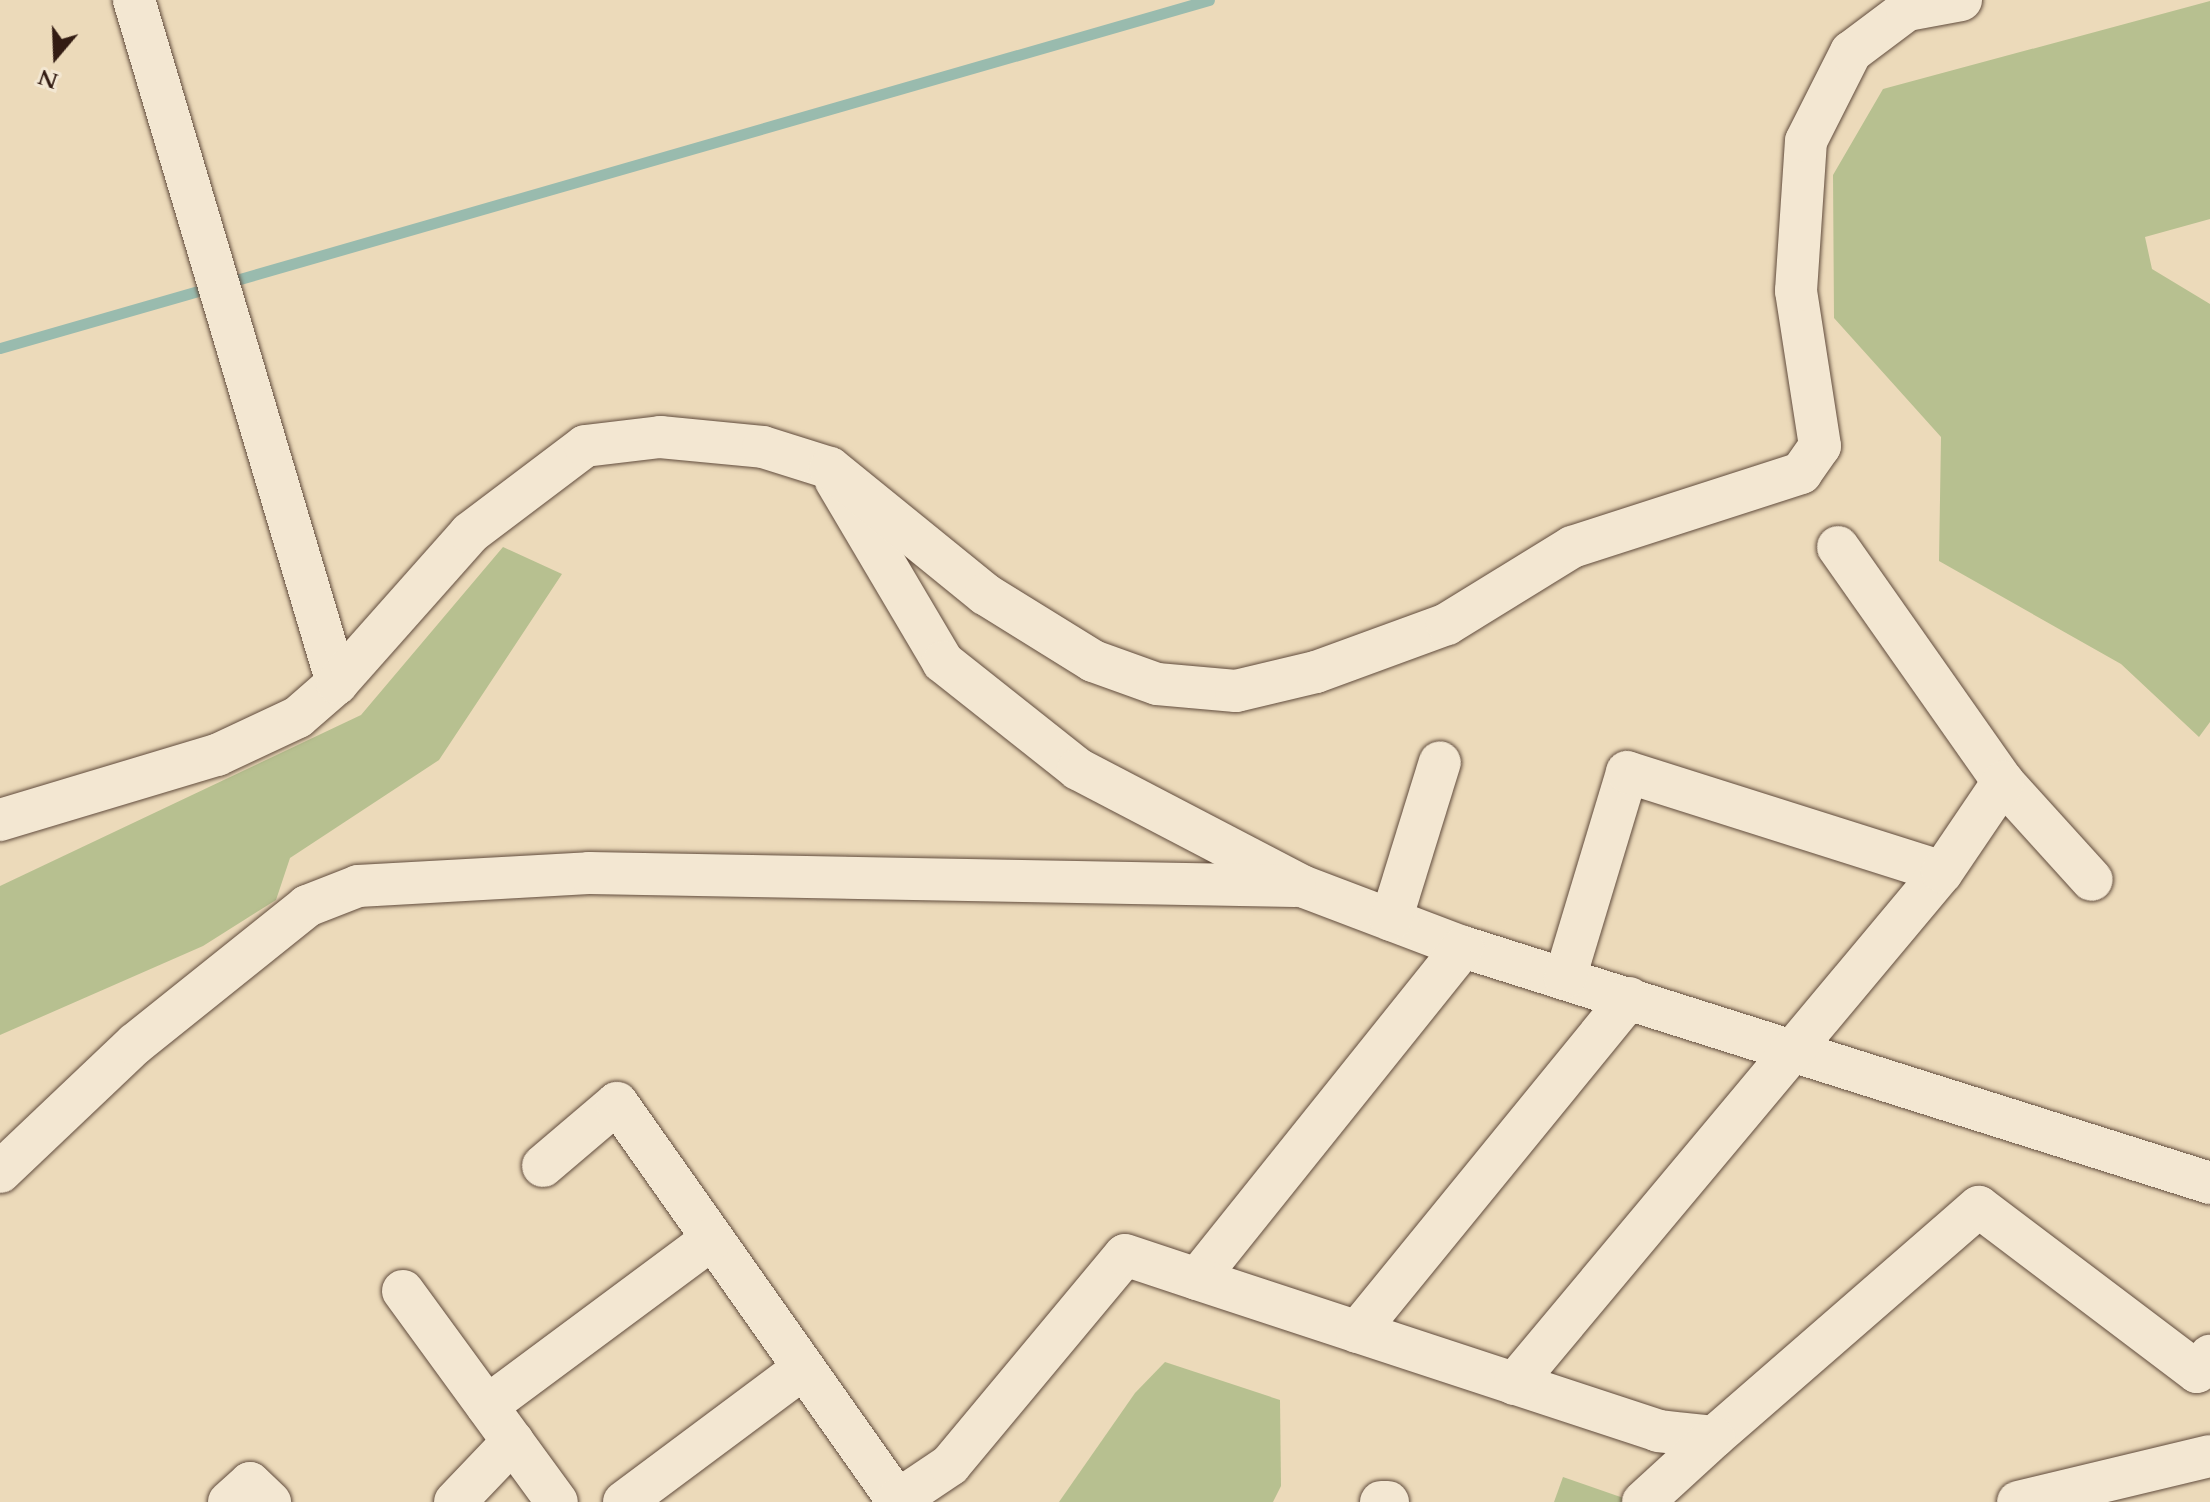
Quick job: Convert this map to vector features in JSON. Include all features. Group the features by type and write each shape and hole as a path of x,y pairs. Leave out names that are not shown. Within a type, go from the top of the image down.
{"street":[{"path":"134,0 337,683"},
{"path":"0,820 217,755 298,717 337,683 470,533 585,446 660,437 763,447 830,468 985,594 1093,661 1157,684 1236,691 1316,672 1447,624 1572,547 1801,473 1820,446 1796,291 1806,141 1851,52 1907,10 1961,0"},
{"path":"830,468 943,662 1078,769 1302,886 1463,947 2210,1183"},
{"path":"1838,547 2003,782 2092,880"},
{"path":"1391,920 1440,762"},
{"path":"1565,978 1627,772 1942,872"},
{"path":"1514,1384 1790,1048 1942,872 2003,782"},
{"path":"0,1172 135,1044 307,906 358,886 589,873 1302,886"},
{"path":"1197,1279 1463,947"},
{"path":"1357,1332 1629,998"},
{"path":"543,1166 617,1103 897,1502 950,1465 1125,1255 1658,1431 1714,1437"},
{"path":"1643,1502 1979,1207 2197,1372 2210,1356"},
{"path":"487,1406 712,1239"},
{"path":"403,1291 557,1502"},
{"path":"624,1502 804,1368"},
{"path":"455,1502 513,1441"},
{"path":"2024,1501 2210,1456"},
{"path":"229,1502 250,1483 270,1502"},
{"path":"1381,1502 1388,1502"}],"green space":[{"path":"2210,1 2210,219 2145,237 2152,269 2210,304 2210,722 2199,737 2121,664 1939,561 1941,437 1834,318 1833,175 1883,89"},
{"path":"503,547 562,574 439,760 290,858 276,900 203,946 0,1035 0,886 361,715"},
{"path":"1165,1362 1280,1400 1281,1486 1273,1502 1059,1502 1135,1393"},
{"path":"1563,1477 1635,1502 1554,1502"}],"waterway":[{"path":"0,348 1209,0"}]}
